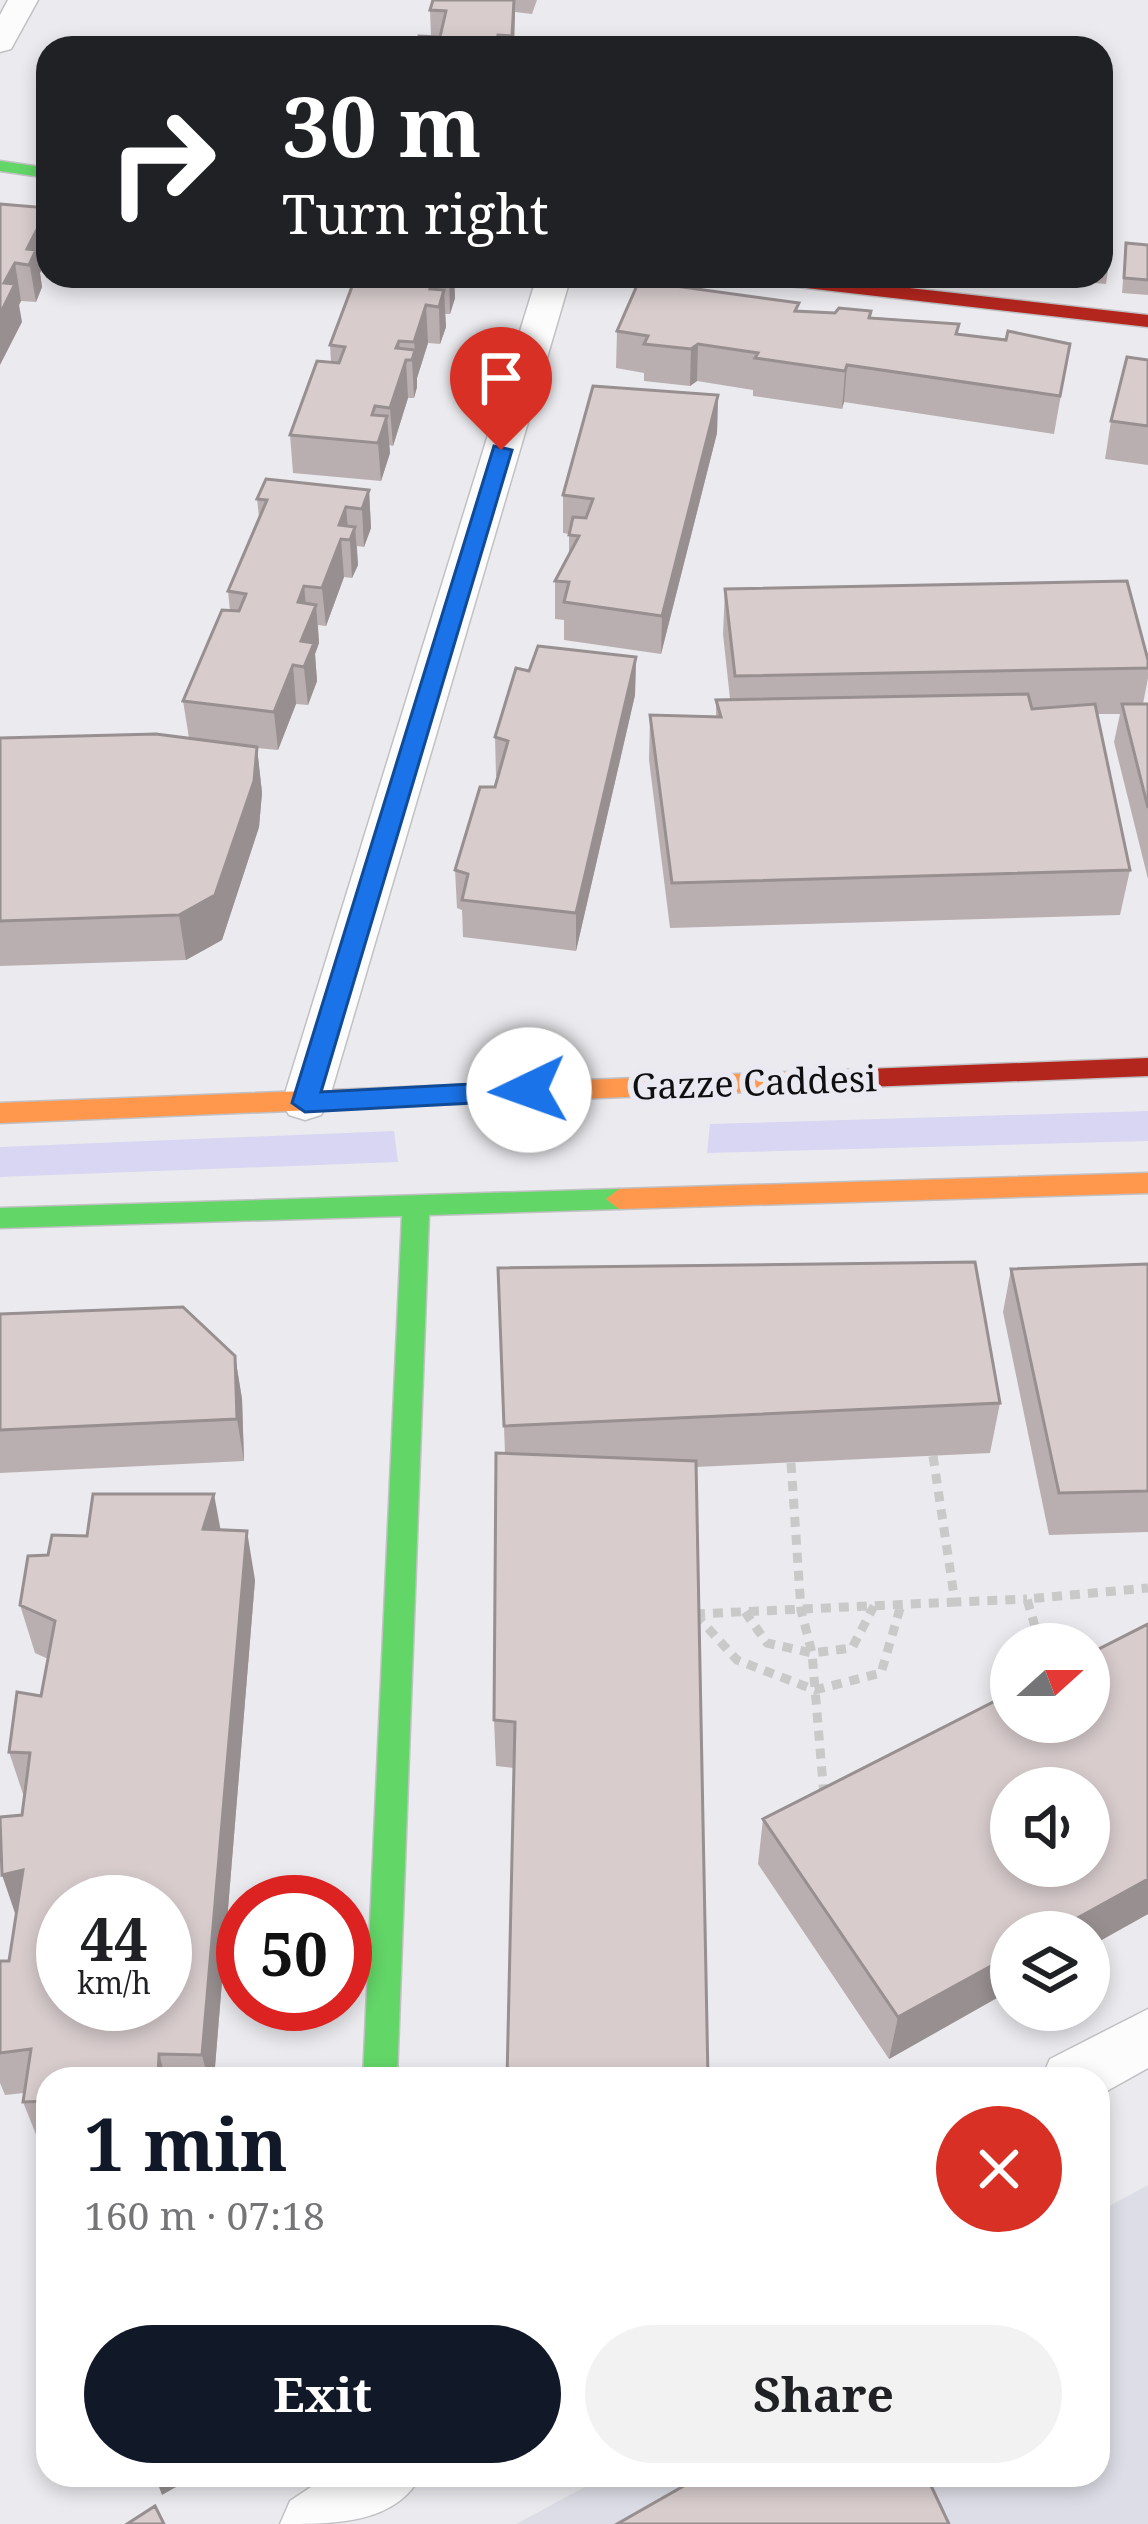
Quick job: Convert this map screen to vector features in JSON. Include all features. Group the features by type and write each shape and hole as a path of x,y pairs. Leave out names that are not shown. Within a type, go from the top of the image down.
{"main road":[{"path":"0,166 36,171"},
{"path":"858,288 1148,321"},
{"name":"Gazze Caddesi","path":"0,1112 1148,1067"},
{"path":"0,1218 1148,1183"},
{"path":"380,2067 416,1202"}],"street":[{"path":"0,44 23,0"},
{"path":"305,1103 550,288"},
{"path":"1093,2067 1148,2037"}],"path":[{"path":"933,1456 955,1602"},
{"path":"791,1462 801,1610 812,1654 825,1805"},
{"path":"901,1605 881,1672 815,1690 737,1660 695,1613 1027,1599 1148,1588"},
{"path":"1027,1599 1034,1623"},
{"path":"746,1612 767,1643 812,1654 852,1648 874,1606"}],"shaded area":[{"path":"1148,1111 1148,1141 707,1153 710,1124"},
{"path":"394,1131 398,1162 0,1177 0,1147"},
{"path":"1148,2185 1148,2524 516,2524 585,2487 1110,2487 1110,2206"}],"building":[{"path":"433,0 514,0 512,36 440,36 446,11 430,10"},
{"path":"0,204 36,207 36,231 27,249 36,250 29,265 15,263 4,283 15,284 0,314"},
{"path":"1126,243 1148,245 1148,280 1124,278"},
{"path":"351,288 444,290 439,307 426,305 414,342 399,341 396,348 415,350 412,360 406,360 390,408 375,406 372,415 387,416 378,443 290,435 317,361 339,363 345,347 330,345"},
{"path":"636,288 690,288 799,303 795,311 871,311 869,318 959,324 956,334 1006,340 1008,331 1070,344 1060,396 847,365 845,371 698,344 691,349 644,344 648,336 617,331"},
{"path":"1127,357 1148,360 1148,426 1111,421"},
{"path":"593,386 718,395 662,616 564,602 569,582 555,581 579,536 569,535 573,517 586,518 593,499 563,495"},
{"path":"266,479 369,490 362,509 346,507 339,525 355,527 350,540 341,539 322,588 304,586 298,602 316,605 301,641 314,643 304,667 293,665 274,712 183,701 222,610 239,611 246,594 228,591 267,500 257,499"},
{"path":"1127,581 1148,668 735,676 725,589"},
{"path":"538,646 636,657 576,913 462,900 468,874 455,870 480,787 495,787 508,741 495,737 516,668 529,671"},
{"path":"1028,694 1032,709 1095,704 1130,870 672,883 650,715 721,717 716,700"},
{"path":"1122,704 1148,704 1148,808"},
{"path":"156,734 257,747 254,781 215,895 179,915 0,921 0,738"},
{"path":"975,1262 1000,1403 504,1426 498,1268"},
{"path":"1148,1264 1148,1491 1059,1493 1011,1269"},
{"path":"183,1307 235,1356 237,1419 0,1430 0,1314"},
{"path":"496,1453 696,1461 708,2067 507,2067 515,1722 494,1720"},
{"path":"93,1494 214,1494 203,1529 247,1531 202,2055 159,2054 158,2067 36,2067 36,2101 23,2102 31,2049 0,2053 0,1961 9,1961 23,1870 2,1875 0,1817 22,1815 30,1753 9,1752 17,1692 41,1696 55,1621 20,1605 28,1556 48,1555 52,1535 87,1536"},
{"path":"1148,1624 1148,1879 1090,1911 990,1911 990,1967 898,2017 763,1819 990,1704 990,1743 1110,1743 1110,1643"},
{"path":"682,2487 932,2487 949,2524 617,2524"},
{"path":"155,2506 164,2524 127,2524"}],"traffic: fast":[{"path":"0,166 36,171"},
{"path":"0,1218 619,1199"},
{"path":"380,2067 416,1202"}],"traffic: slow":[{"path":"0,1113 816,1080"},
{"path":"619,1199 1148,1183"}],"traffic: jam":[{"path":"858,288 1148,321"},
{"path":"816,1080 1148,1067"}],"route":[{"path":"501,450 305,1103 529,1090"}]}
